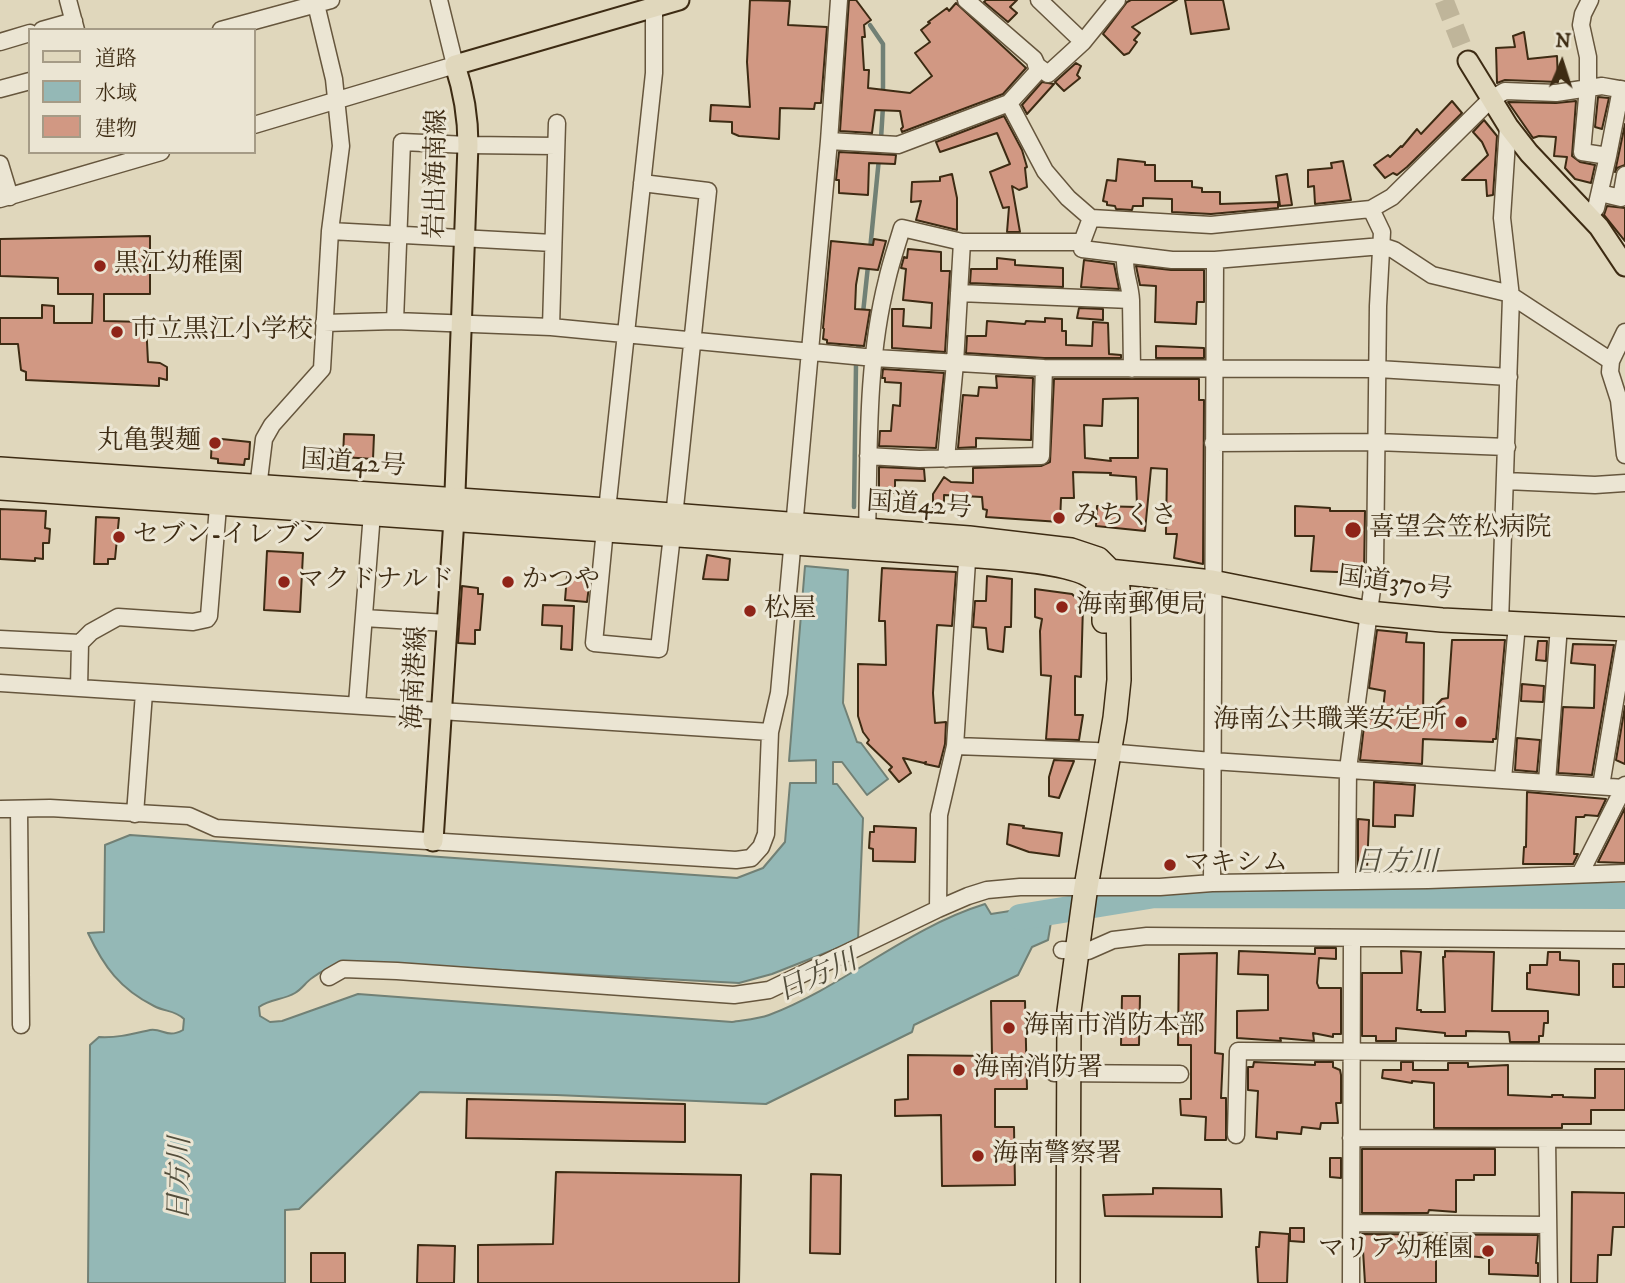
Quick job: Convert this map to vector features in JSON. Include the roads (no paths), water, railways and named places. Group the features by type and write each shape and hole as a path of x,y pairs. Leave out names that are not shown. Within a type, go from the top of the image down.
{"highway":[{"name":"国道42号","path":"0,470 219,494"},
{"name":"国道42号","path":"0,488 257,496 867,539 1070,558 1092,577 1104,597 1102,752"},
{"name":"国道42号","path":"257,496 372,513 454,509"},
{"name":"国道370号","path":"1070,558 1100,554 1161,576"},
{"name":"国道370号","path":"1070,558 1111,571 1212,582 1368,612 1442,620 1625,629"},
{"name":"国道42号","path":"1068,1283 1061,1073 1055,995 1069,947 1102,752 1118,699 1118,588 1111,571"},
{"name":"国道370号","path":"1119,614 1126,583 1138,577 1161,576"},
{"name":"国道42号","path":"1053,1283 1061,1073"}],"main road":[{"path":"455,65 679,0"},
{"path":"1468,61 1508,126 1529,153 1599,227 1625,266"},
{"name":"岩出海南線","path":"454,509 468,145 464,90 455,65"},
{"name":"海南港線","path":"433,841 454,509"}],"street":[{"path":"55,28 75,25 68,0"},
{"path":"256,124 455,65 439,0"},
{"path":"0,809 50,808 189,816 216,828 736,860 751,858 761,847 766,834 770,732 779,693 829,141 839,0"},
{"path":"1039,0 1083,42"},
{"path":"1036,65 1048,74 1083,42 1117,0"},
{"path":"1590,0 1581,25 1588,57 1582,152 1608,156"},
{"path":"228,28 321,1 337,100 341,146 330,231 322,369 272,425 264,439 257,496"},
{"path":"829,141 898,145 1009,103 1038,70 1034,59 973,2"},
{"path":"642,183 708,191 659,649 594,643 625,332 654,73 654,8"},
{"path":"0,42 28,34"},
{"path":"0,89 28,82"},
{"path":"1009,103 1045,171 1068,198 1091,218 1211,225 1371,209 1392,197 1491,99 1505,91 1556,93 1588,87 1623,89 1597,208 1589,216"},
{"path":"551,327 557,123"},
{"path":"1503,779 1508,623 1506,481 1511,297 1502,218 1508,126"},
{"path":"395,321 402,142 556,146"},
{"path":"0,164 5,198 110,159 146,154"},
{"path":"1600,193 1620,198 1625,175"},
{"path":"1347,880 1348,769 1375,567 1378,306 1382,232 1371,209"},
{"path":"1091,218 1082,249 1125,256 1215,260 1382,246 1394,250 1432,275 1507,293 1611,361"},
{"path":"867,539 868,456 875,358 886,282 902,228 962,242 1082,242"},
{"path":"330,231 553,243"},
{"path":"946,459 962,242"},
{"path":"1125,256 1124,274 1130,286 1131,300 1132,369"},
{"path":"1212,883 1215,260"},
{"path":"959,293 1131,300"},
{"path":"324,323 395,321 551,327 875,358 1044,368 1378,369 1509,377"},
{"path":"1625,332 1611,361 1610,372 1619,400 1625,455"},
{"path":"868,456 946,459 1041,456 1044,368"},
{"path":"1213,443 1376,442 1507,447"},
{"path":"1506,481 1595,485 1625,483"},
{"path":"79,688 80,643 91,632 118,617 193,622 207,619 219,494"},
{"path":"357,704 372,513"},
{"path":"938,909 939,815 955,746 968,547"},
{"path":"364,618 447,623"},
{"path":"1548,782 1559,626"},
{"path":"0,639 80,643"},
{"path":"1601,786 1625,642"},
{"path":"0,683 770,732"},
{"path":"135,814 144,693"},
{"path":"955,746 1102,752 1624,787 1580,874"},
{"path":"19,809 21,1025"},
{"path":"329,976 343,969 397,971 734,995 769,990 968,895 987,890 1020,887 1079,890 1212,883 1625,873"},
{"path":"1069,947 1088,951 1114,940 1147,936 1625,940"},
{"path":"1351,1283 1352,938"},
{"path":"1236,1135 1238,1051 1625,1053"},
{"path":"1061,1073 1180,1074"},
{"path":"1351,1138 1625,1139"},
{"path":"1547,1139 1549,1283"},
{"path":"1352,1223 1548,1225"}],"water":[{"path":"805,566 848,570 843,703 857,742 861,743 888,779 867,795 842,762 833,762 833,784 837,784 863,818 858,940 772,974 739,983 349,962 321,972 290,995 263,1004 259,1007 260,1016 270,1022 282,1021 358,994 732,1022 765,1016 797,1003 956,914 985,904 991,914 1054,904 1048,940 1032,947 1018,975 914,1025 912,1032 766,1104 420,1092 299,1209 285,1210 285,1283 88,1283 90,1045 99,1037 150,1030 178,1033 183,1030 184,1019 142,999 122,984 107,967 88,933 104,932 105,845 130,835 737,878 763,868 785,842 790,783 816,783 816,760 789,761"}],"waterway":[{"path":"870,25 883,44 883,93"},
{"path":"881,139 883,106"},
{"path":"870,250 880,148"},
{"path":"863,313 868,266"},
{"path":"854,507 856,365 859,342"},
{"name":"日方川","path":"1020,917 1155,895 1625,896"}],"tunnel":[{"path":"1444,0 1468,61"}],"place":[{"name":"黒江幼稚園","path":"100,266"},
{"name":"市立黒江小学校","path":"117,332"},
{"name":"丸亀製麺","path":"215,443"},
{"name":"みちくさ","path":"1059,518"},
{"name":"喜望会笠松病院","path":"1353,530"},
{"name":"セブン-イレブン","path":"119,537"},
{"name":"マクドナルド","path":"284,582"},
{"name":"かつや","path":"508,582"},
{"name":"海南郵便局","path":"1062,607"},
{"name":"松屋","path":"750,611"},
{"name":"海南公共職業安定所","path":"1461,722"},
{"name":"マキシム","path":"1170,865"},
{"name":"海南市消防本部","path":"1009,1028"},
{"name":"海南消防署","path":"959,1070"},
{"name":"海南警察署","path":"978,1156"},
{"name":"マリア幼稚園","path":"1488,1251"}]}
